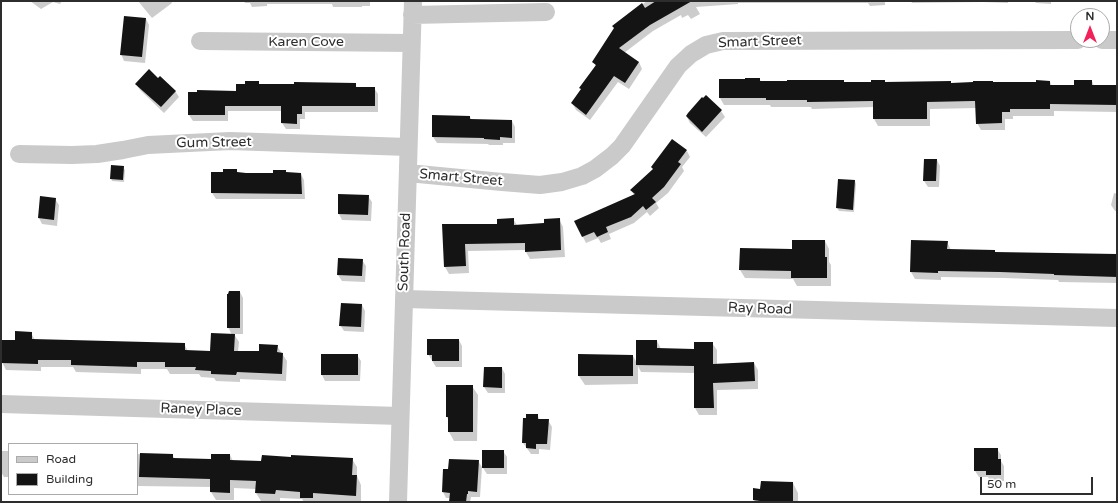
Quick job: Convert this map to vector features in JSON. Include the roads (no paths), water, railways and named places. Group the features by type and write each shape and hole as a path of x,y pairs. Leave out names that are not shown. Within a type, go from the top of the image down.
{"street":[{"path":"412,8 546,12"},
{"name":"South Road","path":"398,502 412,8"},
{"name":"Smart Street","path":"408,173 540,184 562,182 582,176 595,169 622,146 678,66 691,54 706,45 723,41 1070,40"},
{"name":"Karen Cove","path":"200,41 411,43"},
{"name":"Gum Street","path":"19,154 97,154 148,145 230,141 408,147"},
{"name":"Ray Road","path":"404,299 1117,318"},
{"name":"Raney Place","path":"1,404 400,416"}]}
